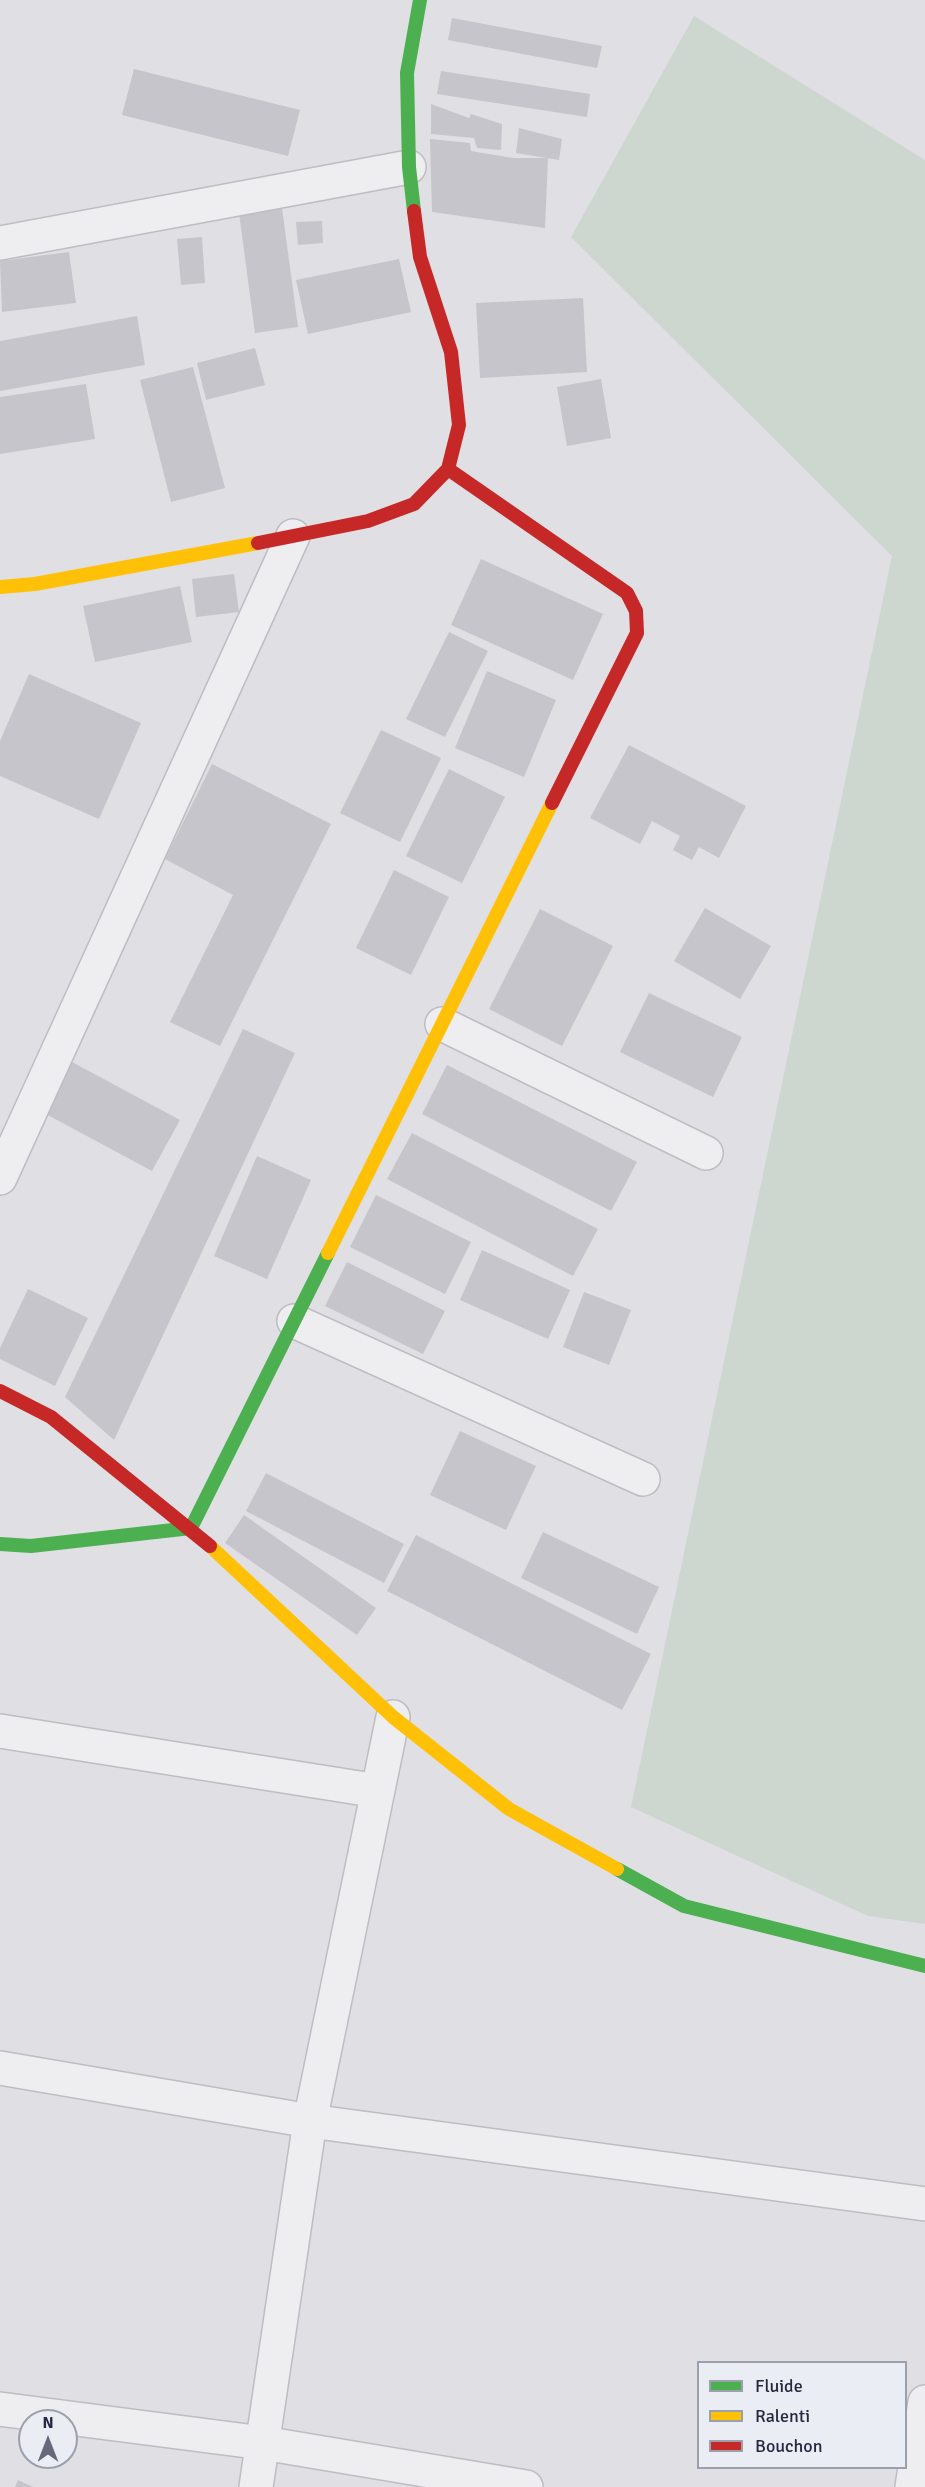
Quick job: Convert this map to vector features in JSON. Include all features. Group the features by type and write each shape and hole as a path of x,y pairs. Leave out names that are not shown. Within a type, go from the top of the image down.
{"street":[{"path":"0,587 46,582 368,521 414,504 448,469 459,425 451,352 420,257 409,167 407,73 420,0"},
{"path":"0,243 409,167"},
{"path":"191,1528 637,633 636,611 627,593 448,469"},
{"path":"0,1178 293,536"},
{"path":"442,1024 706,1153"},
{"path":"294,1321 643,1479"},
{"path":"0,1391 51,1417 191,1528 393,1717 510,1809 684,1905 925,1966"},
{"path":"0,1544 31,1546 191,1528"},
{"path":"256,2487 310,2121 393,1717"},
{"path":"0,1731 378,1791"},
{"path":"0,2068 310,2121 925,2204"},
{"path":"912,2487 925,2402"},
{"path":"0,2409 263,2443 526,2487"}],"shaded area":[{"path":"694,16 925,160 925,1924 868,1916 631,1807 892,556 571,237"}],"building":[{"path":"452,18 602,46 597,68 448,40"},
{"path":"134,69 300,110 288,156 122,115"},
{"path":"441,71 590,94 587,117 437,94"},
{"path":"431,104 469,118 471,114 502,124 501,150 477,148 474,138 431,134"},
{"path":"519,128 562,139 559,160 516,153"},
{"path":"430,139 470,143 471,151 513,158 548,158 545,228 432,212"},
{"path":"282,208 298,327 255,333 239,213"},
{"path":"322,221 323,243 298,245 296,222"},
{"path":"202,237 205,283 181,285 177,239"},
{"path":"69,252 76,303 2,312 0,261"},
{"path":"399,259 411,312 308,334 296,280"},
{"path":"583,298 587,372 480,378 476,303"},
{"path":"137,316 145,365 0,391 0,341"},
{"path":"255,348 265,385 206,400 197,363"},
{"path":"193,367 225,488 171,502 140,380"},
{"path":"601,379 611,438 567,446 557,387"},
{"path":"86,384 95,439 0,454 0,397"},
{"path":"481,559 603,614 573,680 451,625"},
{"path":"234,574 239,612 196,617 192,579"},
{"path":"180,586 192,642 95,662 83,606"},
{"path":"449,632 488,651 445,737 406,719"},
{"path":"487,671 556,700 524,777 455,748"},
{"path":"29,674 141,723 99,819 0,776 0,741"},
{"path":"381,730 441,758 400,842 340,813"},
{"path":"629,745 746,806 719,858 699,847 692,860 673,850 680,836 652,821 640,844 590,818"},
{"path":"212,764 331,824 220,1046 170,1022 233,895 165,859"},
{"path":"449,769 505,797 462,883 406,856"},
{"path":"394,870 449,897 411,975 356,948"},
{"path":"705,908 771,946 740,999 674,961"},
{"path":"540,909 613,946 562,1046 489,1009"},
{"path":"649,993 742,1037 713,1097 620,1052"},
{"path":"243,1029 295,1053 114,1440 65,1397"},
{"path":"72,1062 180,1120 152,1171 44,1113"},
{"path":"447,1065 637,1162 611,1211 422,1114"},
{"path":"412,1133 598,1229 573,1276 387,1179"},
{"path":"257,1156 311,1180 267,1279 214,1256"},
{"path":"376,1195 471,1242 445,1294 350,1247"},
{"path":"482,1250 570,1290 548,1339 460,1300"},
{"path":"347,1262 445,1311 423,1354 325,1306"},
{"path":"28,1289 88,1318 55,1386 0,1359 0,1348"},
{"path":"584,1292 631,1310 609,1365 563,1347"},
{"path":"460,1431 536,1466 506,1530 430,1495"},
{"path":"266,1473 404,1544 384,1583 246,1511"},
{"path":"244,1515 376,1608 357,1635 225,1543"},
{"path":"543,1532 659,1587 637,1634 521,1578"},
{"path":"416,1535 651,1654 622,1710 387,1591"},
{"path":"18,2480 33,2487 15,2487"}],"traffic: fast":[{"path":"414,211 409,167 407,73 420,0"},
{"path":"0,1544 31,1546 191,1528 328,1253"},
{"path":"617,1869 684,1906 925,1966"}],"traffic: slow":[{"path":"0,587 35,584 258,543"},
{"path":"328,1253 552,803"},
{"path":"210,1546 393,1717 509,1809 617,1869"}],"traffic: jam":[{"path":"258,543 368,521 414,504 448,469 459,425 451,352 420,257 414,211"},
{"path":"448,469 627,593 636,611 637,633 552,803"},
{"path":"0,1391 51,1417 210,1546"}]}
